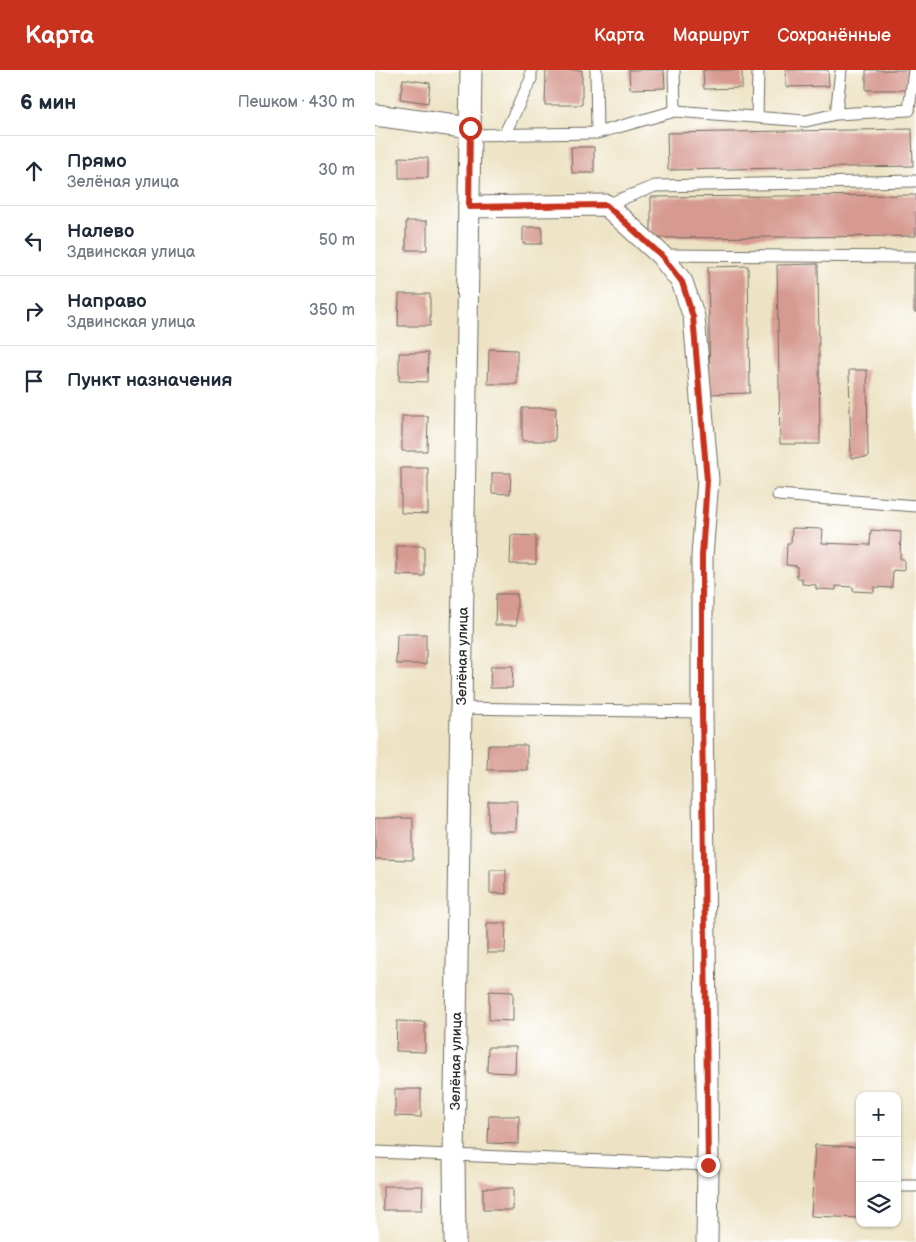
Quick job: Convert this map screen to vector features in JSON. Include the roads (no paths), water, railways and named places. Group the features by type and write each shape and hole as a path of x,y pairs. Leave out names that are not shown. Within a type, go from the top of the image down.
{"street":[{"name":"Зелёная улица","path":"455,1242 471,70"},
{"path":"375,115 469,131"},
{"path":"469,207 606,205 661,255 682,282 693,317 707,480 702,556 702,712 708,1165 707,1242"}],"lane":[{"path":"504,135 531,79 531,70"},
{"path":"596,70 597,133"},
{"path":"674,70 675,111"},
{"path":"757,117 758,70"},
{"path":"836,114 841,70"},
{"path":"469,131 504,135 597,133 675,111 806,121 836,114 909,110 914,70"},
{"path":"606,205 655,186 916,181"},
{"path":"661,255 916,257"},
{"path":"778,495 916,506"},
{"path":"461,708 702,712"},
{"path":"375,1152 708,1165"},
{"path":"901,1186 916,1186"}]}
